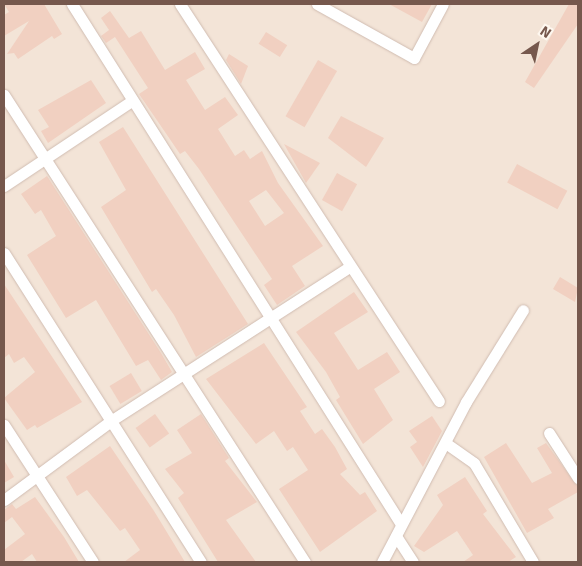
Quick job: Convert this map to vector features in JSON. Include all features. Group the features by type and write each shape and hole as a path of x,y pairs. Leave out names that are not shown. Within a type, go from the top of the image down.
{"street":[{"path":"72,4 130,102 401,524"},
{"path":"180,4 349,267 439,401"},
{"path":"317,4 414,58 443,4"},
{"path":"4,95 185,373 305,562"},
{"path":"4,186 130,102"},
{"path":"4,253 201,562"},
{"path":"4,500 35,474 112,420 349,267"},
{"path":"382,562 401,524 447,444 466,402 524,310"},
{"path":"4,425 93,562"},
{"path":"549,433 578,478"},
{"path":"447,444 474,463 533,562"},
{"path":"396,536 413,562"}],"shaded area":[{"path":"4,4 578,4 578,562 4,562"}],"building":[{"path":"4,4 44,4 62,34 54,39 52,36 18,59 14,53 7,54 29,21 4,36 4,15 9,12"},
{"path":"389,4 432,4 422,22"},
{"path":"569,4 578,4 578,24 534,88 525,82"},
{"path":"110,11 129,38 141,31 165,70 195,52 205,69 186,80 205,110 225,97 238,115 218,129 235,156 244,150 250,159 262,151 278,183 323,246 292,266 305,286 277,305 264,285 272,279 199,169 185,151 180,154 139,94 148,88 115,37 106,43 101,36 109,30 101,18","holes":["266,190 284,213 265,226 249,201"]},
{"path":"266,32 287,45 280,57 259,44"},
{"path":"229,54 248,66 241,84 226,60"},
{"path":"318,60 337,71 305,127 286,116"},
{"path":"91,80 106,103 48,143 41,131 49,127 38,110"},
{"path":"341,116 384,138 366,167 328,138"},
{"path":"123,127 248,324 196,357 174,315 156,289 152,292 101,207 126,190 99,142"},
{"path":"284,144 320,163 306,183"},
{"path":"517,164 567,191 557,209 507,183"},
{"path":"337,173 357,184 342,211 322,200"},
{"path":"47,176 172,372 161,380 148,360 136,366 96,300 66,318 27,255 56,236 41,210 35,214 21,194"},
{"path":"560,277 578,288 575,302 553,289"},
{"path":"4,284 82,402 37,428 35,425 27,430 4,398 35,372 24,357 14,363 9,354 4,358"},
{"path":"354,292 368,312 334,333 358,370 387,352 400,372 374,389 393,420 363,444 336,400 340,397 326,372 296,332"},
{"path":"264,343 307,407 300,411 315,434 322,429 335,447 347,469 340,474 360,495 365,492 377,511 320,552 279,489 308,470 293,447 287,451 274,431 256,444 206,379"},
{"path":"131,373 142,391 120,404 110,386"},
{"path":"155,414 169,433 150,448 136,428"},
{"path":"201,414 229,458 225,461 257,502 226,520 256,562 218,562 178,498 184,493 165,469 192,453 177,430"},
{"path":"432,416 442,431 423,467 410,447 417,442 409,431"},
{"path":"506,443 532,483 552,473 537,448 546,443 578,487 578,492 548,509 554,518 527,533 484,457"},
{"path":"110,446 154,511 185,562 124,562 140,550 125,528 120,531 87,490 77,496 66,477"},
{"path":"4,460 14,477 4,483"},
{"path":"465,477 487,511 483,514 516,557 508,562 463,562 473,555 457,531 424,552 414,546 443,505 437,495"},
{"path":"35,497 64,537 79,562 37,562 32,554 21,562 4,562 4,550 25,534 12,517 4,523 4,510 12,504 16,509"}]}
